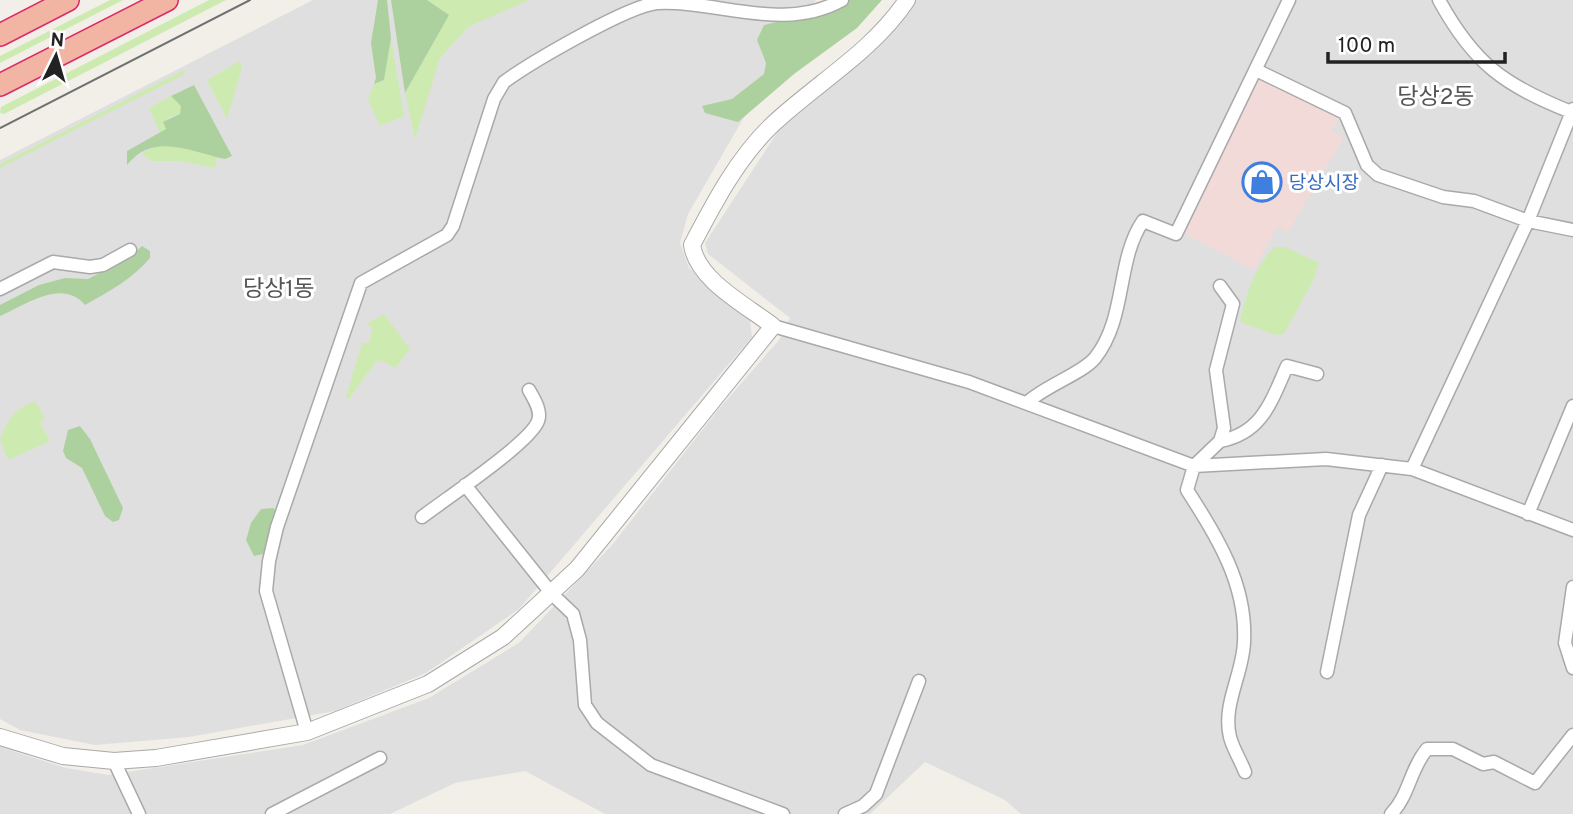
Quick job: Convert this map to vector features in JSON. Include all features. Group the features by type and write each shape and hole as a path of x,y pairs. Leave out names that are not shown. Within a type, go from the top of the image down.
{"highway":[{"path":"0,35 68,0"},
{"path":"0,85 167,0"}],"street":[{"path":"307,732 266,591 269,561 277,527 360,283 447,235 453,226 494,99 504,82 630,12 653,3 680,2 777,15 798,15 842,0"},
{"path":"907,0 873,42 797,103 744,156 692,245 694,259 704,272 773,326 893,359 1028,402 1194,466 1325,459 1412,469 1573,530"},
{"path":"1028,402 1040,390 1094,360 1119,305 1135,233 1143,221 1176,234 1289,0"},
{"path":"1412,469 1528,221 1572,110 1538,99 1497,75 1476,57 1439,0"},
{"path":"1256,70 1345,113 1367,165 1378,175 1443,197 1474,201 1528,221 1573,230"},
{"path":"0,289 53,262 90,267 103,265 130,250"},
{"path":"1220,286 1233,304 1216,370 1223,408 1224,428 1220,441"},
{"path":"0,737 63,756 114,761 156,758 307,732 387,702 464,664 503,638 578,569 773,326"},
{"path":"1245,772 1230,736 1229,707 1244,642 1235,571 1187,490 1194,466 1220,441 1249,432 1270,400 1287,366 1317,374"},
{"path":"422,517 516,444 538,422 539,412 530,390"},
{"path":"1528,513 1573,406"},
{"path":"1327,672 1359,515 1382,465"},
{"path":"464,485 552,594 573,614 580,640 585,705 597,723 651,765 783,814"},
{"path":"1573,587 1567,613 1565,643 1573,668"},
{"path":"845,814 863,806 876,794 919,681"},
{"path":"1391,814 1399,806 1417,761 1427,749 1453,749 1483,764 1494,762 1535,783 1573,734"},
{"path":"272,814 380,758"},
{"path":"114,761 139,814"}],"shaded area":[{"path":"313,0 816,0 783,50 688,214 680,243 689,268 750,320 752,337 519,609 426,673 335,711 189,737 95,745 20,730 0,719 0,160"},
{"path":"916,0 1573,0 1573,814 1021,814 1005,800 925,762 870,814 605,814 525,771 455,783 390,814 0,814 0,747 66,768 108,775 303,745 429,698 520,642 612,545 718,410 779,340 790,318 708,254 705,243 788,116 872,54"},
{"name":"당상시장","path":"1258,75 1340,114 1332,131 1343,138 1288,232 1277,226 1254,270 1181,232"}],"green space":[{"path":"110,0 123,0 0,63 0,56"},
{"path":"209,0 226,0 4,114 0,113 1,107"},
{"path":"378,0 387,0 391,38 384,80 374,84 376,78 371,43"},
{"path":"391,0 427,0 449,15 405,93"},
{"path":"427,0 529,0 468,27 440,58 415,139 405,93 449,15"},
{"path":"849,0 882,0 857,28 794,74 738,122 705,113 702,106 732,99 764,74 766,63 757,40 764,25 840,7"},
{"path":"391,38 404,116 380,126 368,99 374,84 384,80"},
{"path":"240,61 242,68 227,119 207,80"},
{"path":"186,69 183,75 0,168 0,164"},
{"path":"194,85 232,156 225,159 161,146 137,155 127,165 127,151 166,129 163,122 180,114 181,106 171,96"},
{"path":"171,96 181,106 180,114 167,118 166,129 160,133 149,108"},
{"path":"159,145 199,150 217,157 215,168 180,161 151,161 142,153"},
{"path":"142,246 150,251 150,258 120,284 85,305 76,297 55,293 0,316 0,305 39,285 65,278 88,279 130,257"},
{"path":"1275,247 1285,247 1319,263 1314,279 1284,334 1276,335 1240,322 1256,272"},
{"path":"384,314 410,349 395,368 381,360 375,363 349,399 346,397 362,343 369,343 372,327 365,325"},
{"path":"35,401 45,418 40,423 50,441 8,460 0,440 6,426 16,411"},
{"path":"80,426 90,439 123,508 119,520 113,522 105,516 82,468 66,458 63,451 68,430"},
{"path":"273,508 278,512 263,554 254,556 246,540 251,523 261,509"}],"tram line":[{"path":"0,128 250,0"}],"place":[{"name":"당상시장","path":"1262,182"}],"district":[{"name":"당상2동","path":"1436,96"},
{"name":"당상1동","path":"279,288"}]}
